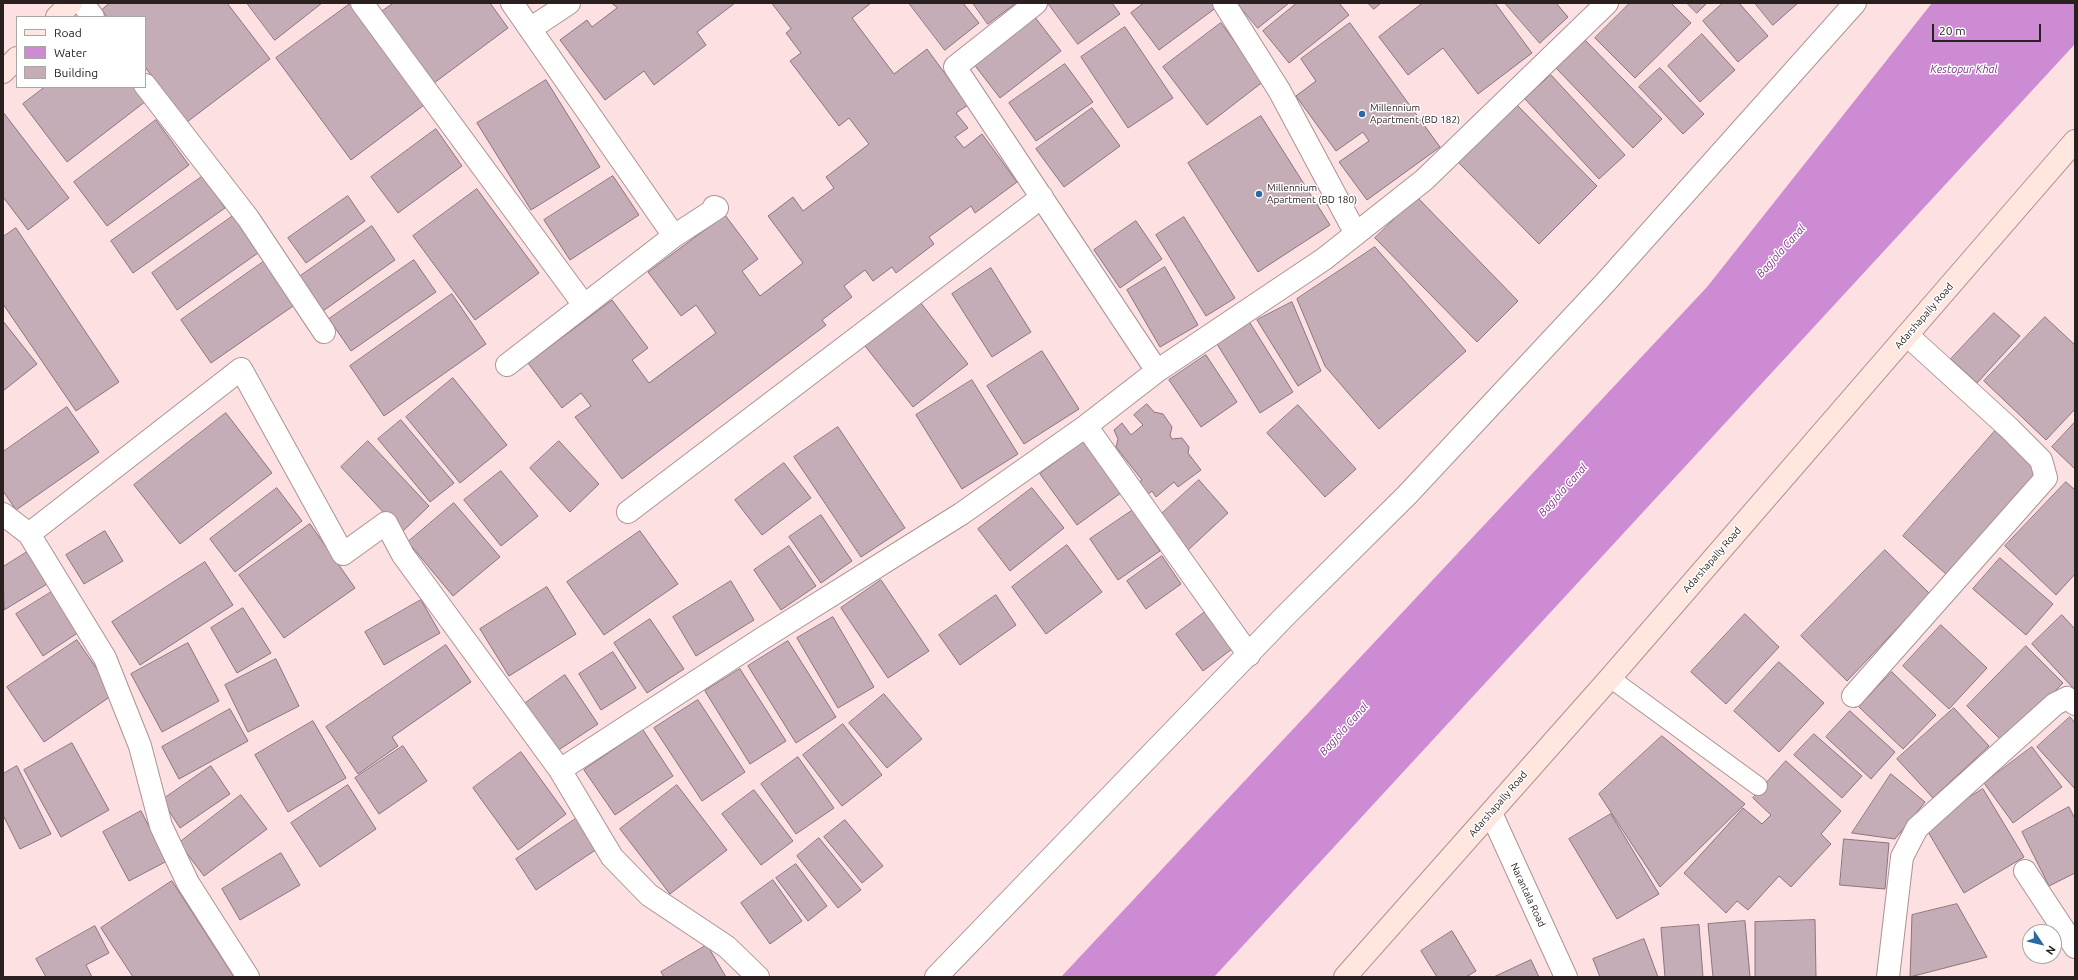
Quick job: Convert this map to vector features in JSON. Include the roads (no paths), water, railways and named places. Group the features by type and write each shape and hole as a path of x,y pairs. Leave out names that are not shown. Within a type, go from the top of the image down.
{"street":[{"path":"58,16 71,3"},
{"path":"82,3 92,16"},
{"path":"362,3 584,305"},
{"path":"512,3 674,236"},
{"path":"530,30 569,3"},
{"path":"1036,3 955,67 1157,371"},
{"path":"1224,3 1279,90 1356,234"},
{"path":"560,770 757,642 961,514 1086,426 1157,371 1324,259 1424,180 1607,3"},
{"path":"936,977 1407,495 1604,284 1855,3"},
{"path":"3,72 16,59"},
{"path":"146,86 248,218 324,332"},
{"name":"Adarshapally Road","path":"1345,977 1610,678 2075,141"},
{"path":"628,512 1042,197"},
{"path":"507,365 674,236 717,208 714,207"},
{"path":"1853,696 2046,478 2041,460 1907,336"},
{"path":"29,534 241,369 343,554 386,523 404,555 560,770 612,857 649,895 727,947 758,977"},
{"path":"1086,426 1249,655"},
{"path":"3,514 29,534 105,658 140,746 161,826 188,883 248,977"},
{"path":"1888,977 1902,857 1917,828 2055,704 2067,698 2075,704"},
{"name":"Narantala Road","path":"1490,813 1566,977"},
{"path":"2025,871 2075,947"}],"lane":[{"path":"1610,678 1758,786"}],"water":[{"name":"Kestopur Khal","path":"1932,3 2075,3 2075,44 1214,977 1061,977 1707,287"}],"place":[{"name":"Millennium Apartment (BD 182)","path":"1362,114"},
{"name":"Millennium Apartment (BD 180)","path":"1259,194"}],"water label":[{"name":"Bagjola Canal","path":"1781,251"},
{"name":"Bagjola Canal","path":"1563,490"},
{"name":"Bagjola Canal","path":"1344,729"}]}
